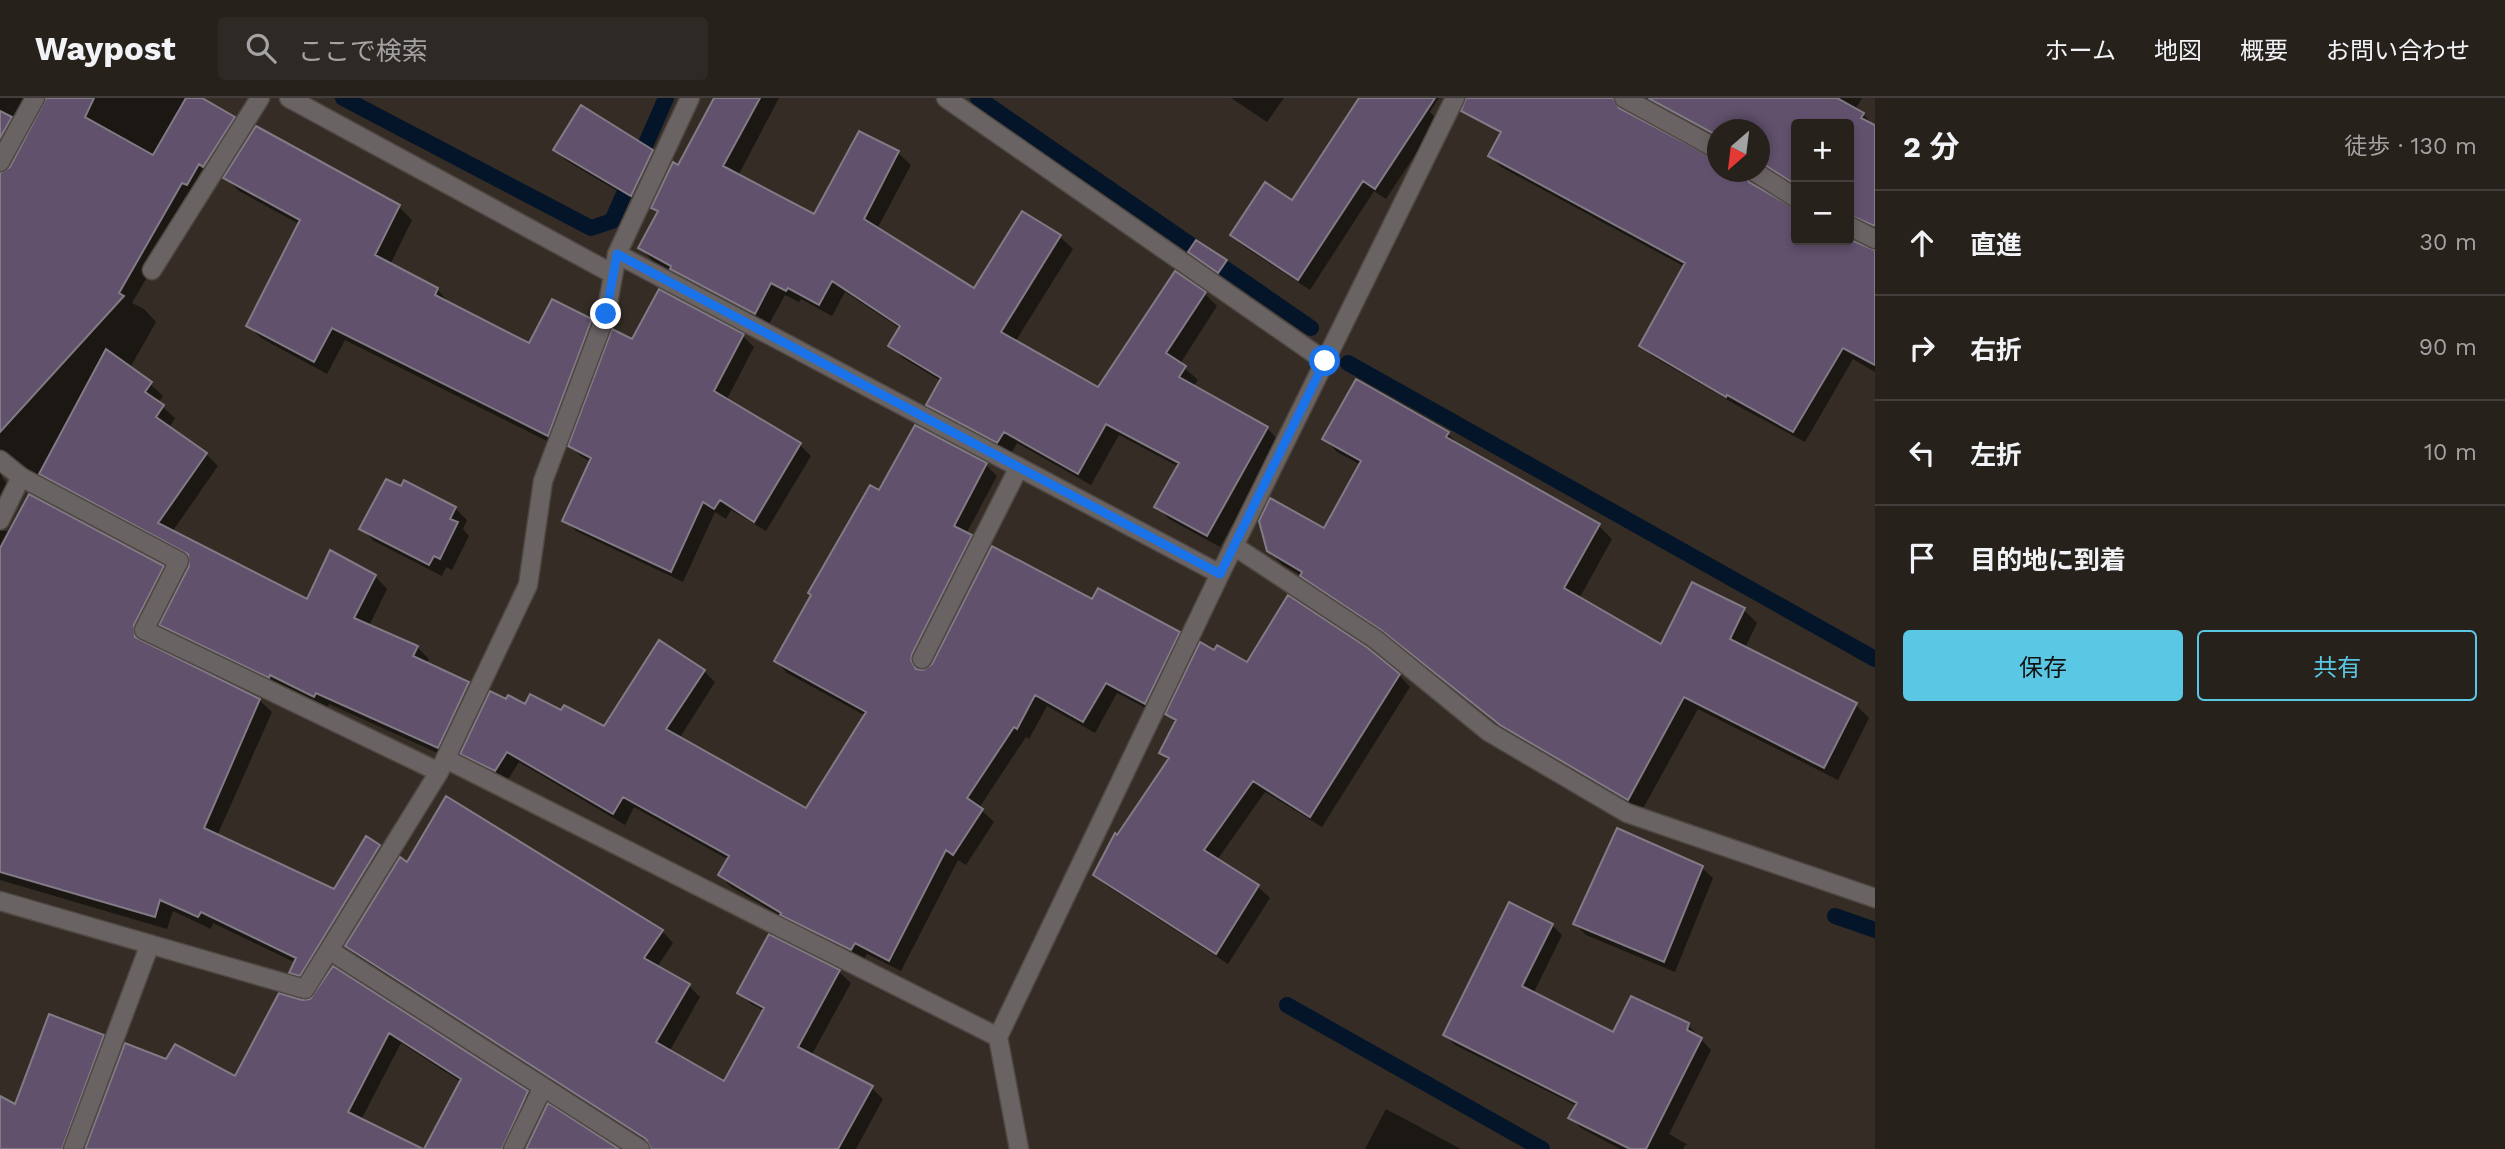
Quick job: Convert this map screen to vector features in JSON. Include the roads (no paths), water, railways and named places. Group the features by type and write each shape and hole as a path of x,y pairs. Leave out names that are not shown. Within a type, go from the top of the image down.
{"street":[{"path":"0,162 34,98"},
{"path":"152,270 260,98"},
{"path":"289,98 613,274"},
{"path":"0,901 305,989 443,765 528,585 543,481 606,314 617,254 690,98"},
{"path":"946,98 1325,361"},
{"path":"1019,1149 998,1037 1220,574 1455,98"},
{"path":"1624,98 1707,144"},
{"path":"1770,182 1791,195"},
{"path":"1854,228 1875,239"},
{"path":"617,254 1220,574"},
{"path":"0,460 21,477 179,561 144,630 443,765 998,1037"},
{"path":"922,659 1019,467"},
{"path":"0,520 21,477"},
{"path":"1234,546 1375,639 1489,732 1627,813 1875,898"},
{"path":"73,1149 150,944"},
{"path":"329,950 640,1149"},
{"path":"513,1149 543,1087"}],"waterway":[{"path":"343,98 591,228 612,221 666,98"},
{"path":"978,98 1311,328"},
{"path":"1348,363 1875,659"},
{"path":"1835,916 1875,930"},
{"path":"1287,1005 1542,1149"}]}
